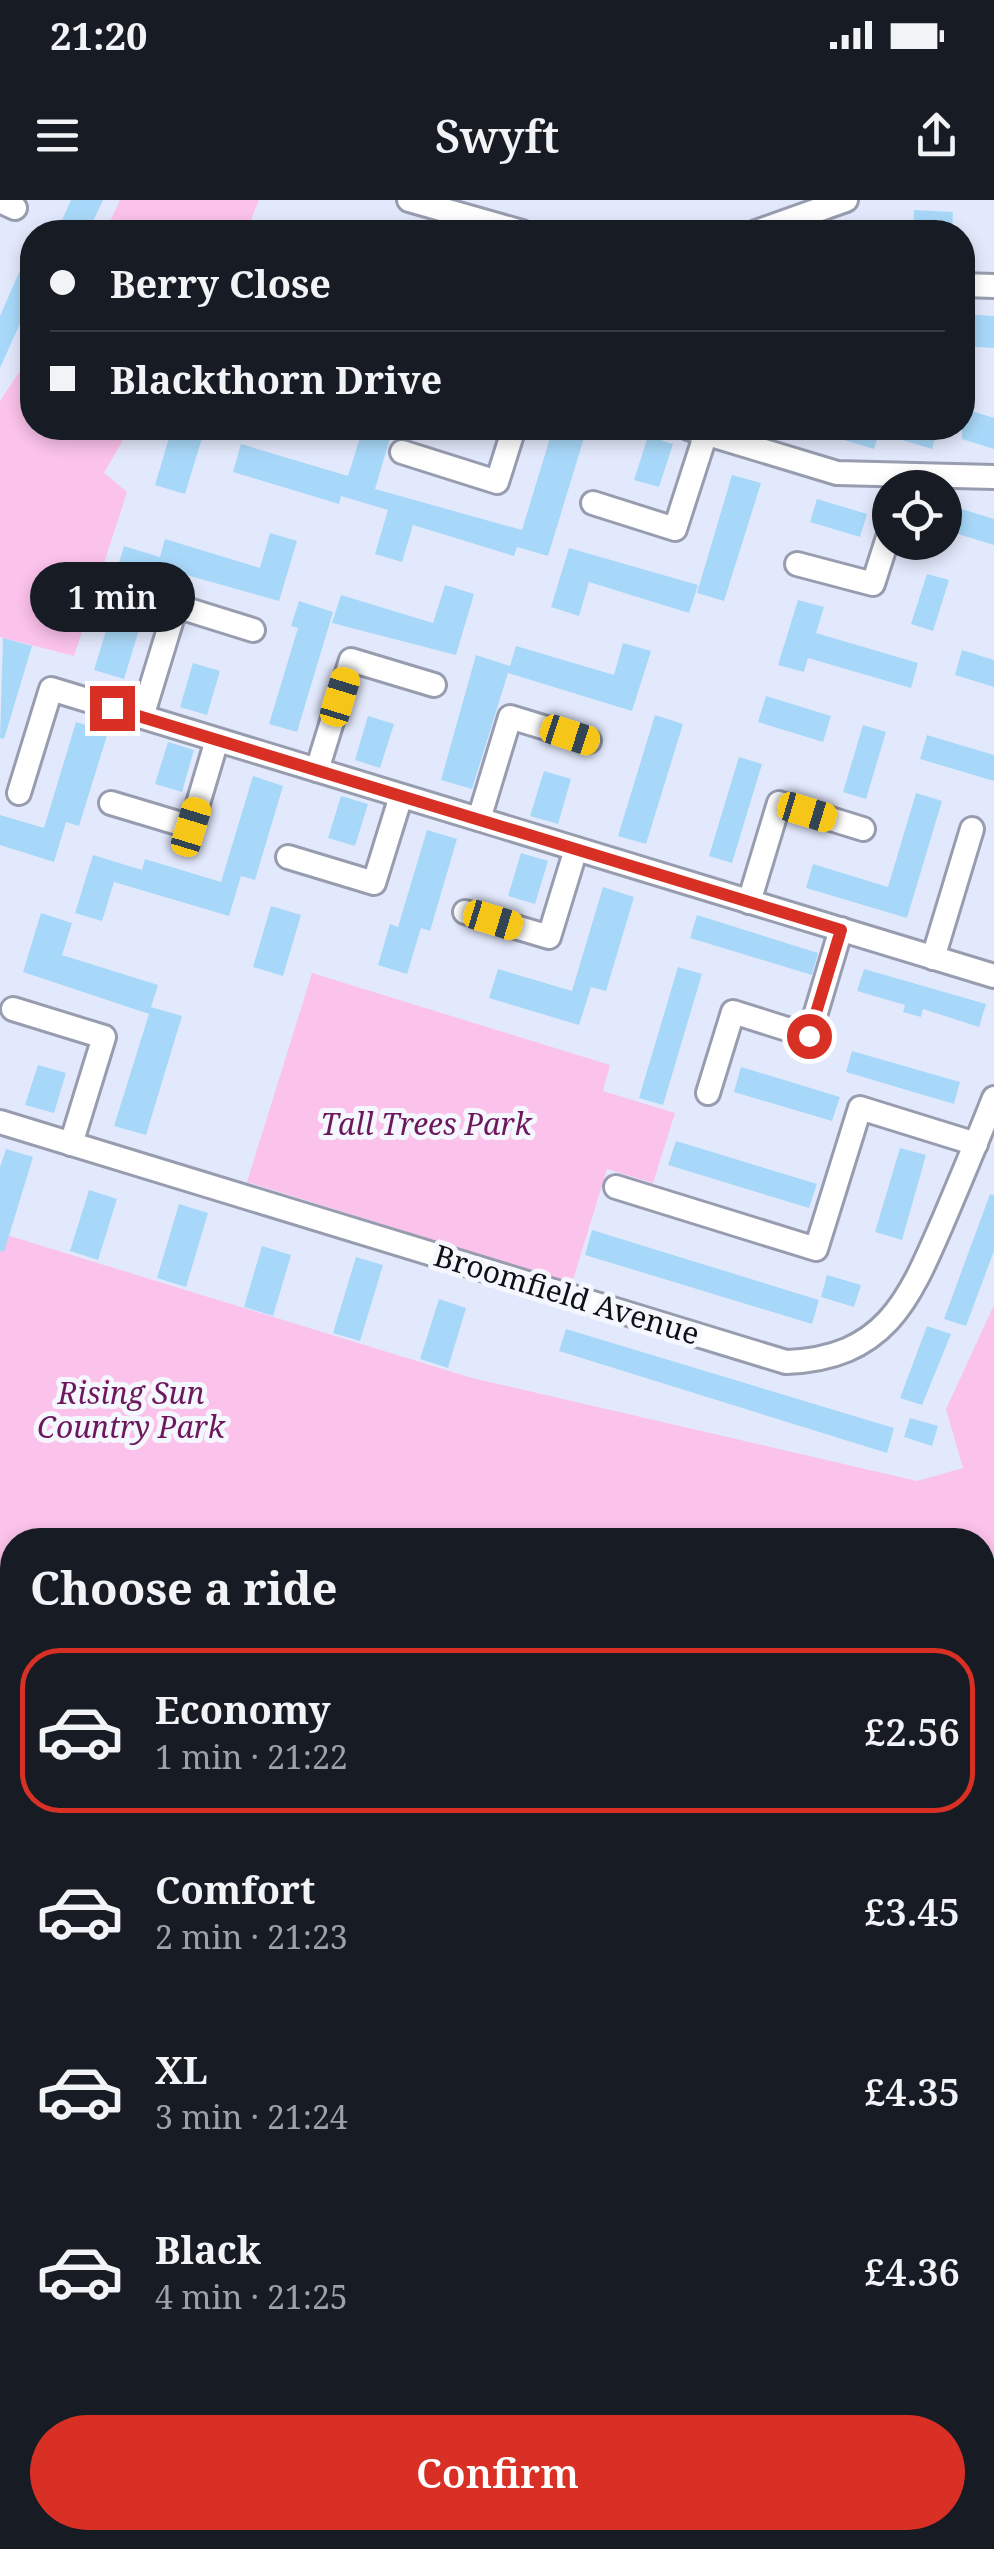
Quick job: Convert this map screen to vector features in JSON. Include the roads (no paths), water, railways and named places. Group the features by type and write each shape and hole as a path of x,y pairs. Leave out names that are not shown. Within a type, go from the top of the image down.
{"street":[{"path":"409,200 480,220"},
{"path":"790,220 846,200"},
{"path":"402,452 497,482 510,440"},
{"path":"592,503 675,530 697,440"},
{"path":"729,440 812,468 872,479"},
{"path":"962,480 994,478"},
{"path":"797,564 873,584 881,560"},
{"path":"142,717 176,606 254,630"},
{"path":"317,770 351,660 434,685"},
{"path":"19,793 51,689 994,976"},
{"path":"479,820 510,717 589,741"},
{"path":"111,803 191,827 218,740"},
{"path":"288,857 374,884 401,796"},
{"path":"750,902 779,804 863,829"},
{"path":"933,958 972,829"},
{"path":"465,912 549,937 576,849"},
{"path":"708,1094 733,1012 809,1036 841,930"},
{"path":"13,1009 104,1037 71,1144"},
{"name":"Broomfield Avenue","path":"0,1122 786,1362 822,1361 872,1336 909,1300 994,1098"},
{"path":"616,1187 816,1249 860,1108 976,1144"}],"park label":[{"name":"Tall Trees Park","path":"426,1123"},
{"name":"Rising Sun Country Park","path":"131,1409"}]}
